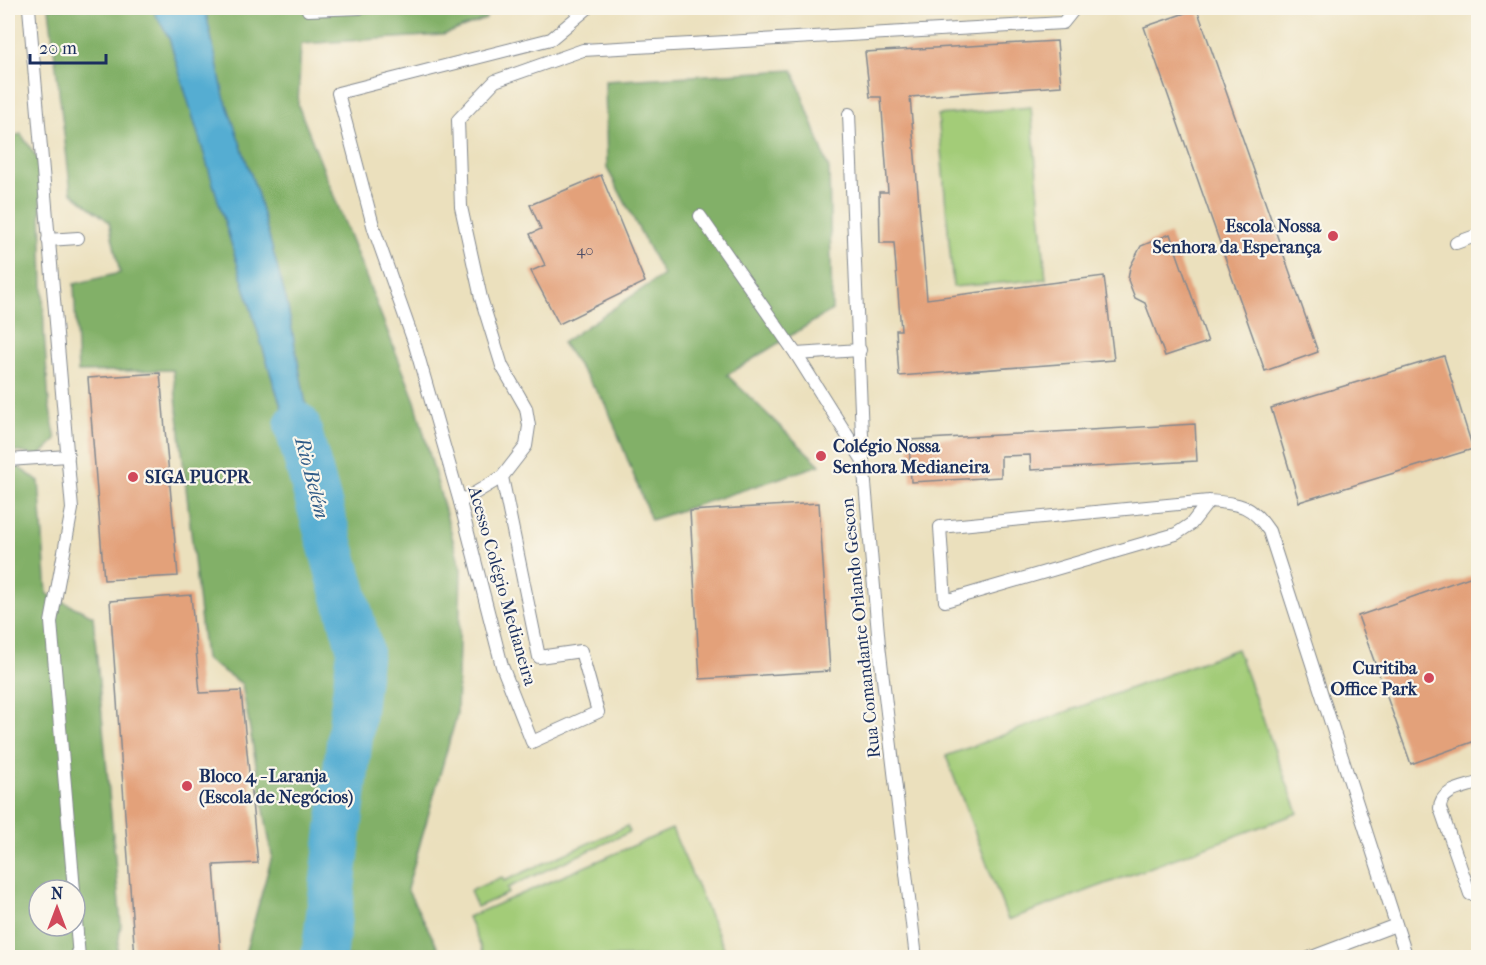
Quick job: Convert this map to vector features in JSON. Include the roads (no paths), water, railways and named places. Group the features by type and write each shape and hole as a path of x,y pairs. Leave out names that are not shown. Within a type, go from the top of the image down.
{"lane":[{"path":"29,8 72,509 51,622 73,878"},
{"path":"308,10 360,8"},
{"name":"Acesso Colégio Medianeira","path":"588,8 551,39 338,93 374,229 382,245 414,345 460,502 502,666 532,742 598,712 581,651 539,657 502,477 526,446 529,426 526,408 502,366 481,298 461,207 458,120 495,81 583,50 1063,23 1075,8"},
{"name":"Rua Comandante Orlando Gescon","path":"849,114 863,460 879,645 916,957"},
{"path":"700,216 796,354 863,460"},
{"path":"1456,243 1479,235"},
{"path":"48,240 78,238"},
{"path":"796,354 860,350"},
{"path":"8,460 68,456"},
{"path":"460,502 502,477"},
{"path":"1209,501 1191,524 1176,534 945,601 940,527 1209,501 1238,503 1257,512 1269,531 1407,957"},
{"path":"1470,894 1440,808 1440,802 1446,794 1479,783"},
{"path":"1309,957 1396,925"},
{"path":"77,938 79,957"}],"water":[{"path":"152,8 203,8 206,13 224,96 257,192 287,303 310,426 316,508 274,385 169,38"}],"waterway":[{"name":"Rio Belém","path":"297,425 360,650 324,958"}],"place":[{"name":"Escola Nossa Senhora da Esperança","path":"1333,236"},
{"name":"Colégio Nossa Senhora Medianeira","path":"821,456"},
{"name":"SIGA PUCPR","path":"133,477"},
{"name":"Curitiba Office Park","path":"1429,678"},
{"name":"Bloco 4 - Laranja (Escola de Negócios)","path":"187,786"}]}
